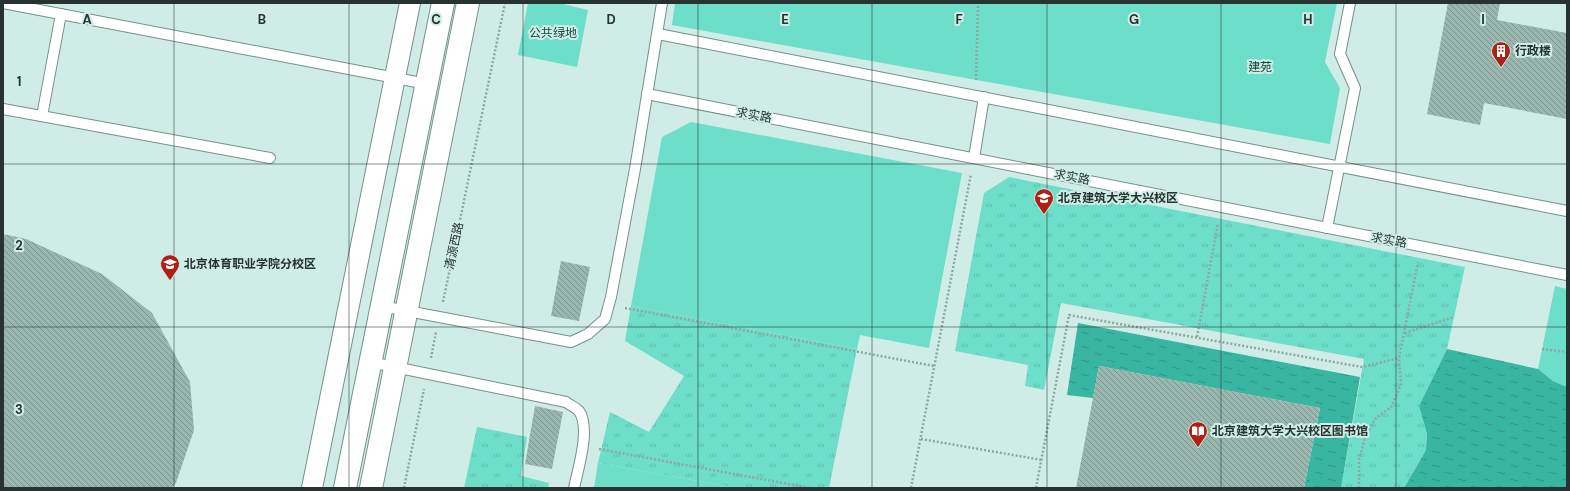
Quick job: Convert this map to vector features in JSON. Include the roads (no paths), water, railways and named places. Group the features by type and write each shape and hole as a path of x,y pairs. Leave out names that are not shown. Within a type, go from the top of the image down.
{"main road":[{"path":"345,488 443,3"},
{"path":"371,488 468,3"}],"street":[{"path":"312,488 410,3"}],"lane":[{"path":"3,3 427,84"},
{"path":"381,306 571,342 588,334 605,319 636,169 662,3"},
{"path":"1327,228 1355,88 1340,54 1350,3"},
{"path":"42,116 61,14"},
{"path":"658,34 1567,211"},
{"name":"求实路","path":"647,94 1567,275"},
{"path":"974,158 980,96"},
{"path":"3,110 270,158"},
{"path":"370,362 566,402 578,410 584,422 583,446 574,488"}],"water":[{"path":"1078,323 1360,377 1341,488 1304,488 1320,408 1099,366 1093,398 1067,395"},
{"path":"1447,349 1538,369 1553,381 1567,387 1567,488 1404,488 1426,450 1427,434 1419,406"}],"place":[{"name":"行政楼","path":"1501,68"},
{"name":"北京建筑大学大兴校区","path":"1044,215"},
{"name":"北京体育职业学院分校区","path":"170,281"},
{"name":"北京建筑大学大兴校区图书馆","path":"1198,448"}],"park label":[{"name":"公共绿地","path":"553,33"},
{"name":"建苑","path":"1260,67"}]}
